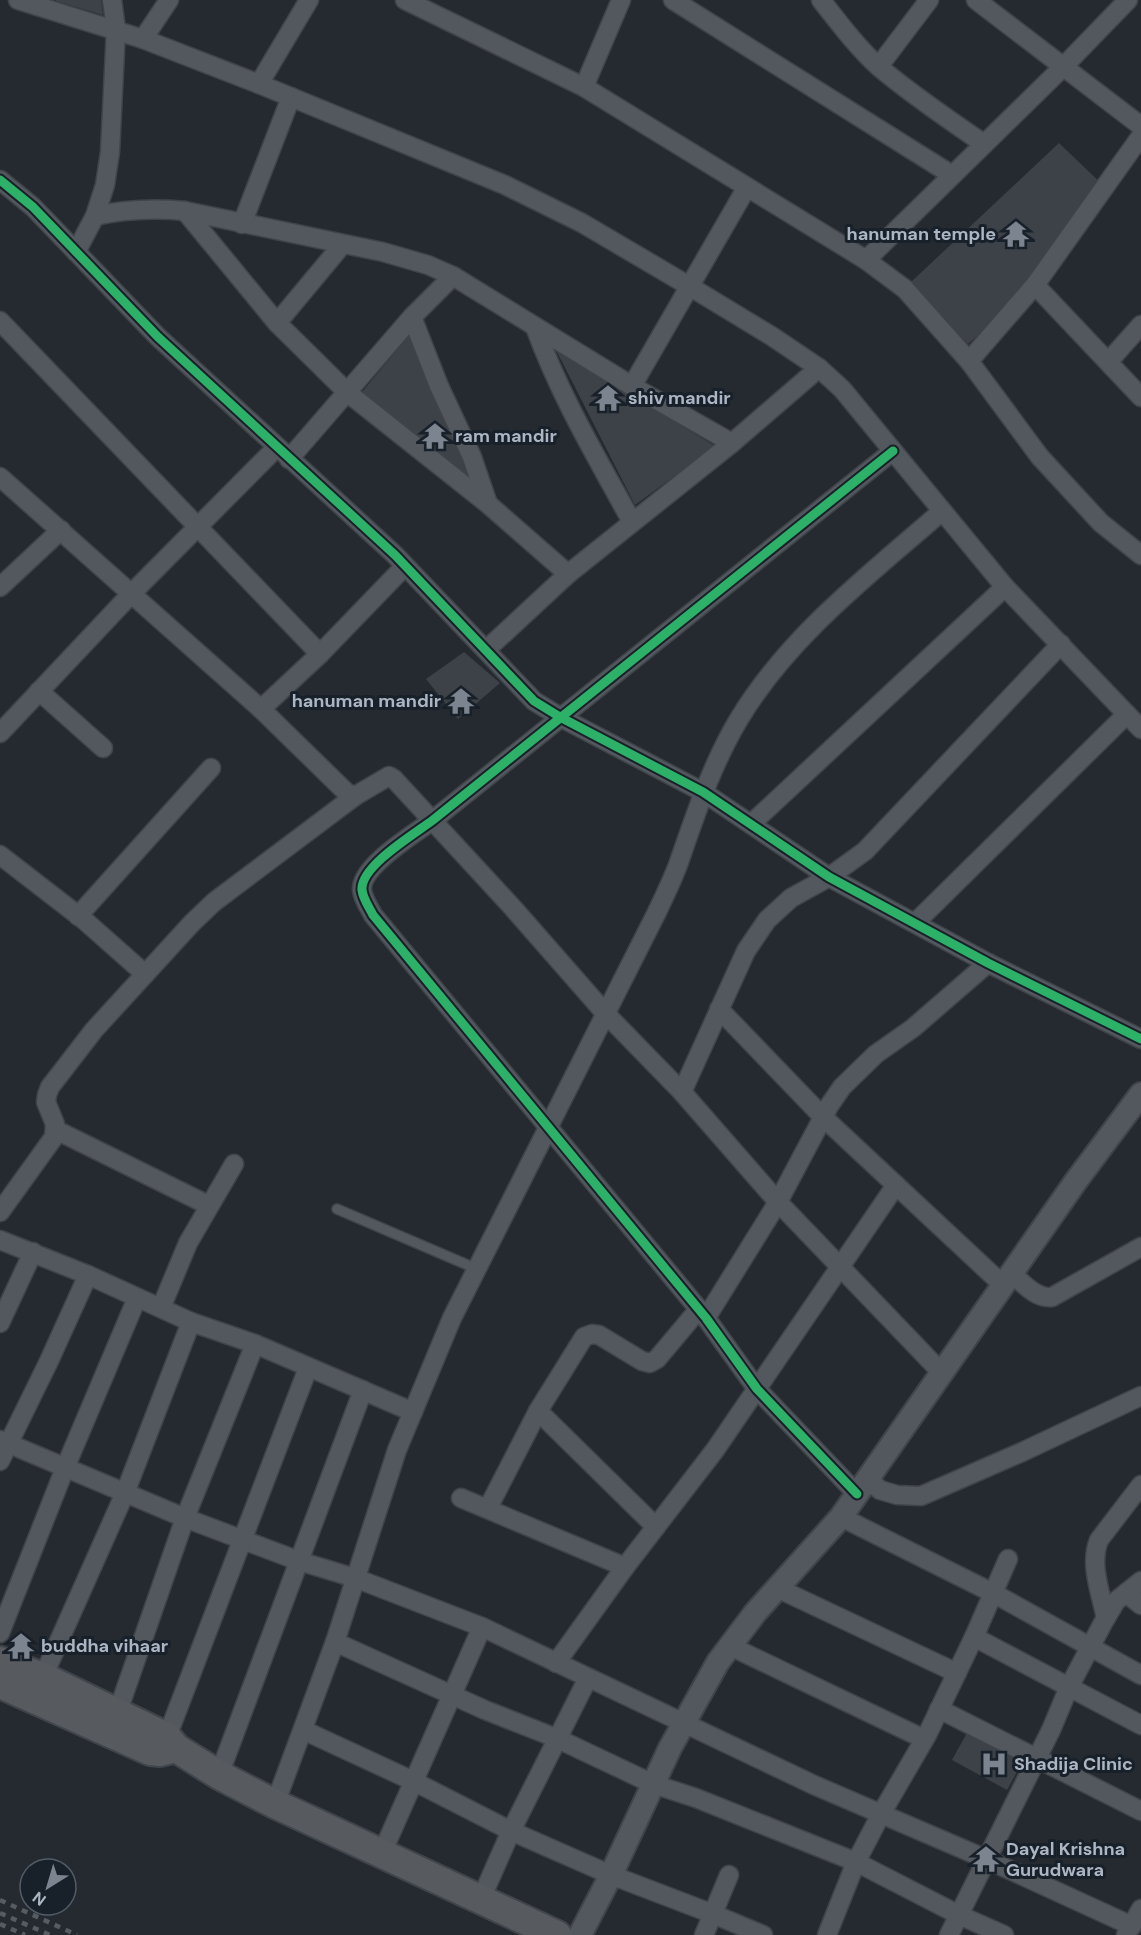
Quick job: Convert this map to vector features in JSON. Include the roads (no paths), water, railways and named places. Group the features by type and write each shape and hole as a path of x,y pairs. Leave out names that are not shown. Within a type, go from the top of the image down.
{"highway":[{"path":"0,1660 43,1677 117,1713 172,1743 219,1775 274,1804 557,1935"},
{"path":"0,1684 150,1751 160,1752 172,1743"}],"street":[{"path":"18,0 143,39 259,84 505,186 582,223 773,337 819,368 842,389 1005,587 1141,729"},
{"path":"76,252 95,216 105,186 110,152 116,29 112,0"},
{"path":"143,39 169,0"},
{"path":"259,84 309,0"},
{"path":"405,0 584,87 866,260 905,288 969,361 1040,457 1101,523 1141,555"},
{"path":"584,87 621,0"},
{"path":"673,0 952,175"},
{"path":"821,0 848,35 879,66 933,109 984,144"},
{"path":"879,66 929,0"},
{"path":"976,0 1141,126"},
{"path":"866,260 1128,0"},
{"path":"242,224 291,98"},
{"path":"969,361 1035,285 1141,136"},
{"path":"0,180 33,207 158,337 405,566 534,701 703,792 829,877 988,963 1141,1039"},
{"path":"632,386 747,187"},
{"path":"95,216 124,210 155,208 185,211 383,252 417,262 453,276 632,386 732,443"},
{"path":"185,211 278,323 348,393 488,504 568,574"},
{"path":"278,323 342,245"},
{"path":"0,733 196,527 348,393 412,317 453,276"},
{"path":"1035,285 1141,397"},
{"path":"412,317 439,386 472,457 488,504"},
{"path":"0,321 320,654"},
{"path":"1108,361 1141,325"},
{"path":"535,327 575,419 632,522"},
{"path":"486,650 568,574 732,443 819,368"},
{"path":"893,451 433,820 381,859 369,870 362,890 373,915 702,1314 758,1389 862,1487 897,1495 921,1496 1023,1452 1141,1396"},
{"path":"0,477 261,709 347,793 355,796"},
{"path":"274,1804 335,1641 397,1450 452,1318 657,912 678,864 703,792 737,722 755,693 824,615 941,512"},
{"path":"0,587 62,530"},
{"path":"261,709 320,654 405,566"},
{"path":"751,824 1005,587"},
{"path":"682,1092 746,951 767,920 791,898 829,877 865,851 1061,644"},
{"path":"39,692 103,748"},
{"path":"915,923 1127,714"},
{"path":"78,916 211,768"},
{"path":"0,1212 54,1137 56,1130 46,1102 50,1087 94,1030 214,902 355,796 389,776 433,820 605,1013 682,1092 778,1202 842,1266 942,1373"},
{"path":"0,855 78,916 146,974"},
{"path":"488,1508 538,1411 584,1337 592,1334 599,1335 642,1361 651,1363 657,1359 702,1314 778,1202 823,1117 842,1087 876,1054 934,1011 988,963"},
{"path":"719,1009 823,1117 896,1185 1007,1279 1044,1298 1052,1297 1141,1247"},
{"path":"580,1935 684,1722 718,1662 777,1588 841,1517 1076,1181 1141,1094"},
{"path":"56,1130 208,1205"},
{"path":"161,1308 188,1243 208,1205 234,1164"},
{"path":"556,1663 625,1567 715,1450 896,1185"},
{"path":"0,1239 88,1275 191,1322 255,1344 413,1412"},
{"path":"0,1323 33,1252"},
{"path":"0,1461 4,1442 49,1361 88,1275"},
{"path":"0,1633 64,1468 137,1298"},
{"path":"43,1677 125,1493 191,1322"},
{"path":"117,1713 185,1518 255,1344"},
{"path":"172,1743 241,1539 308,1368"},
{"path":"219,1775 363,1390"},
{"path":"538,1411 656,1527"},
{"path":"4,1442 185,1518 299,1561 355,1578 482,1627 814,1785 986,1859 1129,1930 1141,1909"},
{"path":"1106,1618 1096,1570 1095,1550 1099,1540 1141,1485"},
{"path":"461,1498 625,1567"},
{"path":"841,1517 993,1593 1141,1675"},
{"path":"827,1935 856,1862 924,1740 974,1637 1008,1559"},
{"path":"949,1935 1036,1760 1069,1687 1106,1618 1116,1601 1141,1581"},
{"path":"777,1588 957,1673"},
{"path":"1126,1593 1141,1605"},
{"path":"382,1853 482,1627"},
{"path":"974,1637 1141,1725"},
{"path":"335,1641 653,1784 696,1798 856,1862 959,1915 1004,1935"},
{"path":"730,1646 924,1740"},
{"path":"481,1899 510,1831 555,1738 588,1678"},
{"path":"939,1709 1036,1760 1141,1811"},
{"path":"303,1731 413,1781 510,1831 611,1875 763,1935"},
{"path":"704,1935 729,1875"}],"lane":[{"path":"337,1209 477,1269"}],"railway":[{"path":"0,1900 77,1935"},
{"path":"0,1913 50,1935"},
{"path":"0,1924 25,1935"}],"place":[{"name":"hanuman temple","path":"1016,234"},
{"name":"shiv mandir","path":"608,398"},
{"name":"ram mandir","path":"435,436"},
{"name":"hanuman mandir","path":"461,701"},
{"name":"buddha vihaar","path":"21,1646"},
{"name":"Shadija Clinic","path":"994,1764"},
{"name":"Dayal Krishna Gurudwara","path":"986,1859"}]}
